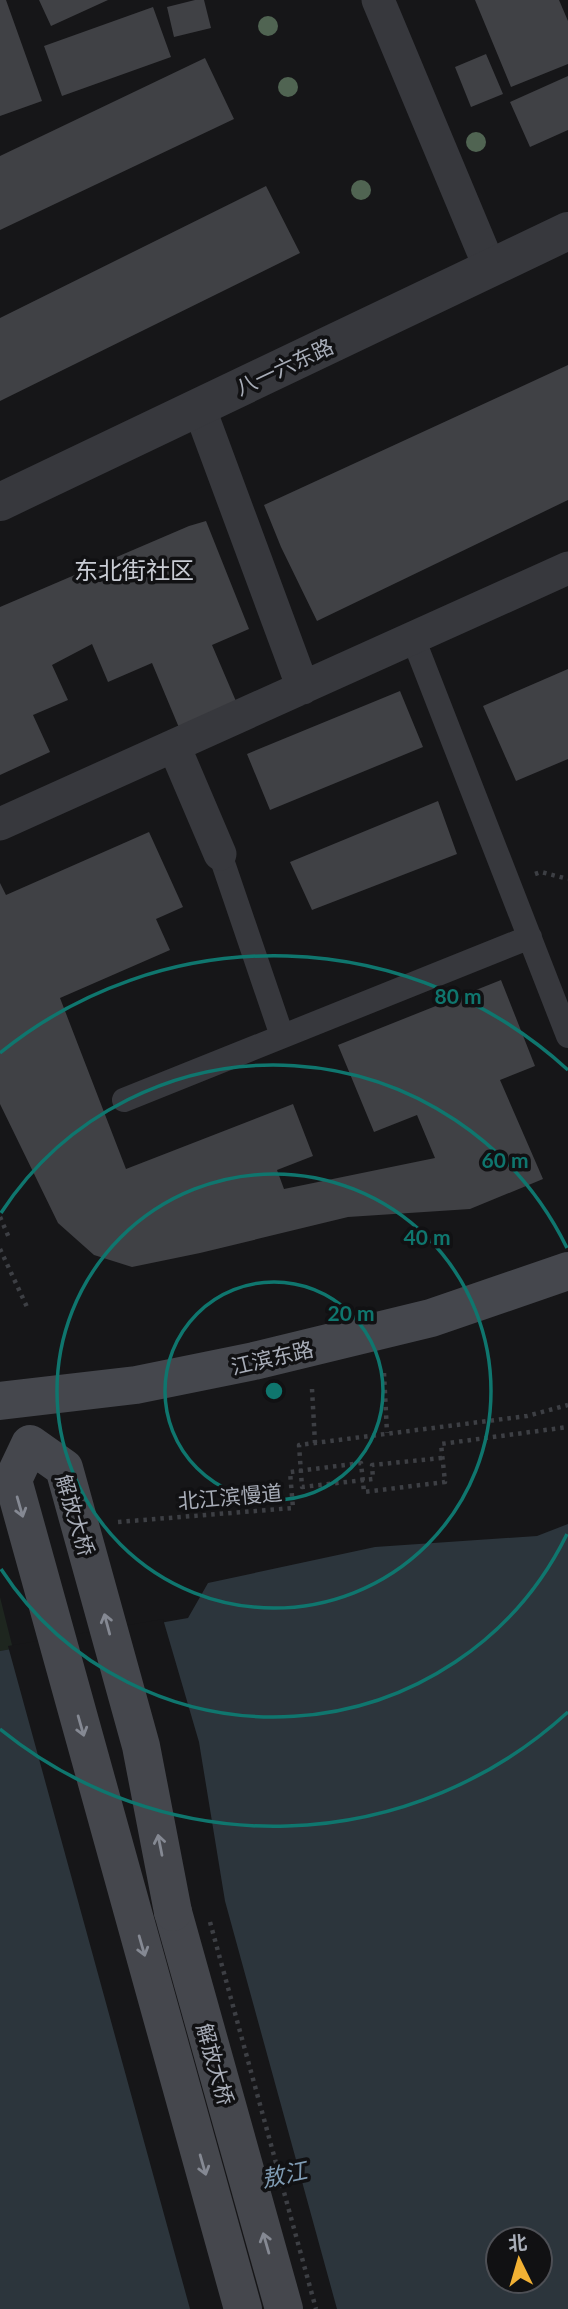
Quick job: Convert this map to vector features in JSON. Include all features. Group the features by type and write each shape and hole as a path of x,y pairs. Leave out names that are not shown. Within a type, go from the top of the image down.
{"main road":[{"name":"江滨东路","path":"3,1393 147,1383 290,1353 431,1318 568,1271"},
{"path":"3,1393 30,1444"},
{"name":"解放大桥","path":"243,2309 13,1479 30,1444 64,1468 141,1746 173,1912 285,2309"}],"street":[{"path":"378,0 490,268"},
{"name":"八一六东路","path":"0,502 568,231"},
{"path":"199,407 303,688"},
{"path":"0,824 568,568"},
{"path":"413,638 530,937 564,1011 568,1036"},
{"path":"174,746 220,854 282,1036"},
{"path":"124,1100 530,937"}],"path":[{"path":"0,1217 10,1240"},
{"path":"0,1249 27,1307"},
{"path":"384,1373 387,1433"},
{"path":"312,1389 315,1443"},
{"path":"568,1405 527,1416 299,1446 302,1487 373,1479 372,1465 442,1458 441,1444 568,1427"},
{"name":"北江滨慢道","path":"112,1522 293,1508 290,1472 325,1467 361,1463 364,1492 445,1482 442,1458"}],"shaded area":[{"path":"0,1597 13,1649 0,1651"}],"water":[{"name":"敖江","path":"568,1524 568,2309 0,2309 0,1651 188,1618 208,1583 375,1547 537,1536"}],"pier":[{"path":"163,1619 199,1742 225,1901 337,2309 190,2309 8,1646"}],"building":[{"path":"0,0 6,0 42,101 0,116"},
{"path":"39,0 108,0 51,26"},
{"path":"204,0 211,28 174,37 167,7"},
{"path":"475,0 559,0 568,21 568,64 511,87"},
{"path":"153,7 171,57 62,96 44,46"},
{"path":"486,54 503,94 471,107 455,67"},
{"path":"205,58 234,119 0,230 0,156"},
{"path":"568,76 568,130 530,147 510,102"},
{"path":"266,186 300,253 0,401 0,318"},
{"path":"568,365 568,500 317,621 264,505"},
{"path":"206,521 249,629 212,645 238,706 180,730 152,663 108,682 92,644 52,665 68,700 33,715 50,752 0,775 0,607"},
{"path":"568,669 568,759 516,781 483,706"},
{"path":"400,691 423,747 270,810 247,754"},
{"path":"438,801 457,854 312,910 290,862"},
{"path":"149,832 183,907 156,919 170,950 60,998 126,1169 293,1104 313,1156 277,1170 284,1189 435,1158 417,1115 374,1132 338,1045 501,980 535,1066 500,1080 543,1179 470,1209 348,1217 132,1267 94,1255 58,1223 0,1104 0,883 6,895"}],"district":[{"name":"东北街社区","path":"134,569"}]}
